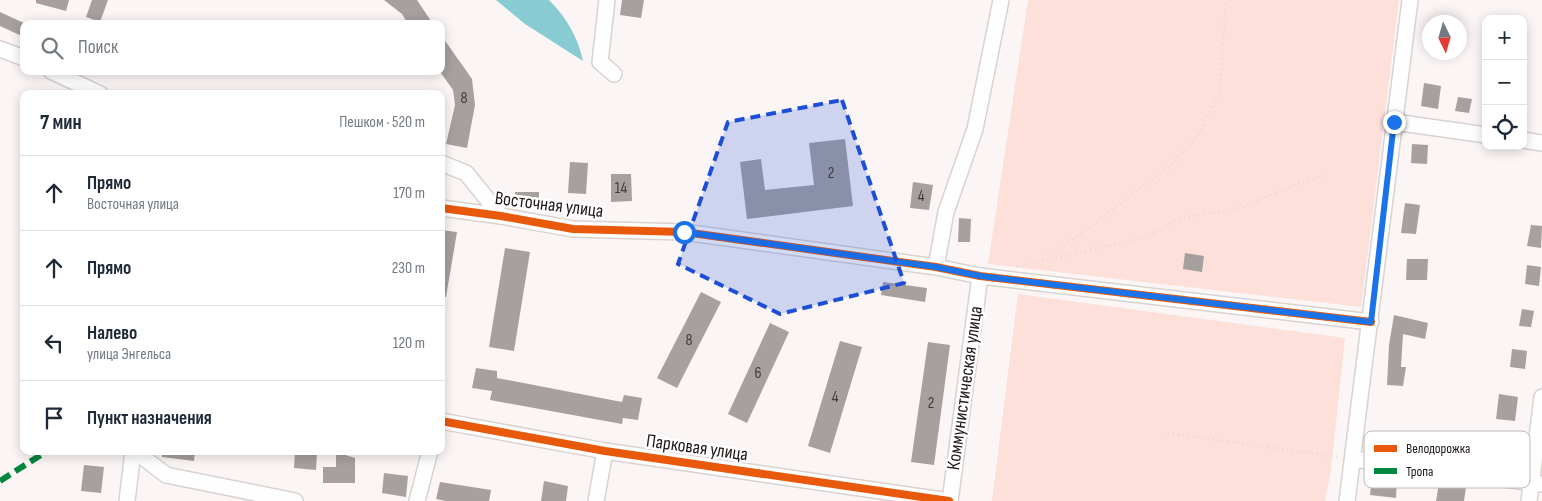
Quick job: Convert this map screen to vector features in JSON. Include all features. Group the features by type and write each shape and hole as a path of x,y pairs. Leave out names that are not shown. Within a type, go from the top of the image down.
{"street":[{"path":"607,0 600,62 614,74"},
{"path":"936,267 946,212 975,129 1001,0"},
{"path":"1347,501 1410,0"},
{"path":"0,49 20,56"},
{"path":"60,75 91,90"},
{"path":"1394,122 1482,134"},
{"path":"1527,141 1542,143"},
{"path":"445,165 466,173 501,216"},
{"name":"Восточная улица","path":"445,209 573,229 684,232 936,267 980,276 1371,322"},
{"name":"Коммунистическая улица","path":"949,501 980,276"},
{"path":"1529,501 1536,483 1542,397"},
{"name":"Парковая улица","path":"445,421 605,451 949,501"},
{"path":"596,501 605,451"},
{"path":"127,501 133,455"},
{"path":"139,455 166,475 295,501"},
{"path":"417,501 429,455"},
{"path":"1353,459 1364,460"}],"path":[{"path":"1041,260 1092,227 1129,196 1170,166 1198,136 1220,90 1226,0"},
{"path":"1015,267 1145,237 1182,218 1241,208 1292,186 1327,175"},
{"path":"1168,433 1353,459"}],"highlighted area":[{"path":"842,100 904,283 780,314 678,264 728,122"}],"shaded area":[{"path":"1028,0 1399,0 1361,307 988,264"},
{"path":"1018,294 1345,338 1331,470 1325,501 992,501"}],"water":[{"path":"496,0 549,0 561,13 570,28 578,44 583,61 525,24"}],"building":[{"path":"36,0 69,0 66,11 36,3"},
{"path":"92,0 108,0 101,20 86,17"},
{"path":"384,0 417,0 430,20 406,20 402,14"},
{"path":"622,0 644,0 641,18 620,15"},
{"path":"0,12 20,21 20,35 0,26"},
{"path":"445,41 472,79 475,105 467,148 446,144 455,105 453,90 442,75 445,75"},
{"path":"1424,83 1441,86 1438,109 1421,106"},
{"path":"1458,97 1472,99 1469,113 1455,111"},
{"path":"845,139 853,206 747,219 740,162 761,159 765,190 814,185 809,143"},
{"path":"1412,144 1428,145 1427,164 1411,163"},
{"path":"570,162 588,163 586,194 568,193"},
{"path":"611,174 631,174 632,201 611,202"},
{"path":"913,182 933,185 929,210 910,208"},
{"path":"515,192 539,192 539,208 515,208"},
{"path":"1405,203 1420,205 1416,234 1401,233"},
{"path":"959,218 971,219 970,242 958,242"},
{"path":"1531,225 1542,226 1541,248 1527,246"},
{"path":"445,230 457,232 445,297"},
{"path":"505,248 530,252 514,351 489,347"},
{"path":"1185,253 1204,256 1202,272 1183,269"},
{"path":"1407,259 1428,259 1427,280 1406,280"},
{"path":"1527,265 1541,267 1539,286 1525,284"},
{"path":"883,282 927,288 925,302 881,295"},
{"path":"701,292 721,302 677,388 657,378"},
{"path":"1522,309 1534,311 1531,327 1519,326"},
{"path":"1394,315 1428,323 1425,339 1403,334 1401,367 1406,367 1403,386 1387,385 1389,345"},
{"path":"770,323 789,332 747,423 728,414"},
{"path":"840,341 862,347 830,453 808,446"},
{"path":"928,342 950,345 934,465 911,462"},
{"path":"1512,349 1527,351 1525,369 1510,367"},
{"path":"476,368 497,371 497,378 622,402 624,395 642,398 638,420 623,418 622,424 490,400 492,391 472,388"},
{"path":"1499,394 1518,397 1515,421 1496,419"},
{"path":"162,455 195,455 194,461 162,457"},
{"path":"295,455 317,455 316,470 294,468"},
{"path":"336,455 355,458 355,483 323,483 323,467 336,467"},
{"path":"84,465 104,467 101,493 81,491"},
{"path":"384,473 408,476 406,497 382,493"},
{"path":"544,481 568,486 566,501 541,501"},
{"path":"440,482 491,490 489,501 446,501 436,499"},
{"path":"1371,488 1396,488 1396,498 1370,495"},
{"path":"1438,488 1466,488 1464,501 1436,501"}],"marked path":[{"path":"0,481 41,455"}],"cycle path":[{"path":"445,209 573,229 684,232 936,267 980,276 1371,322"},
{"path":"445,422 605,451 949,501"}],"route":[{"path":"684,232 936,267 980,276 1371,322 1394,122"}]}
